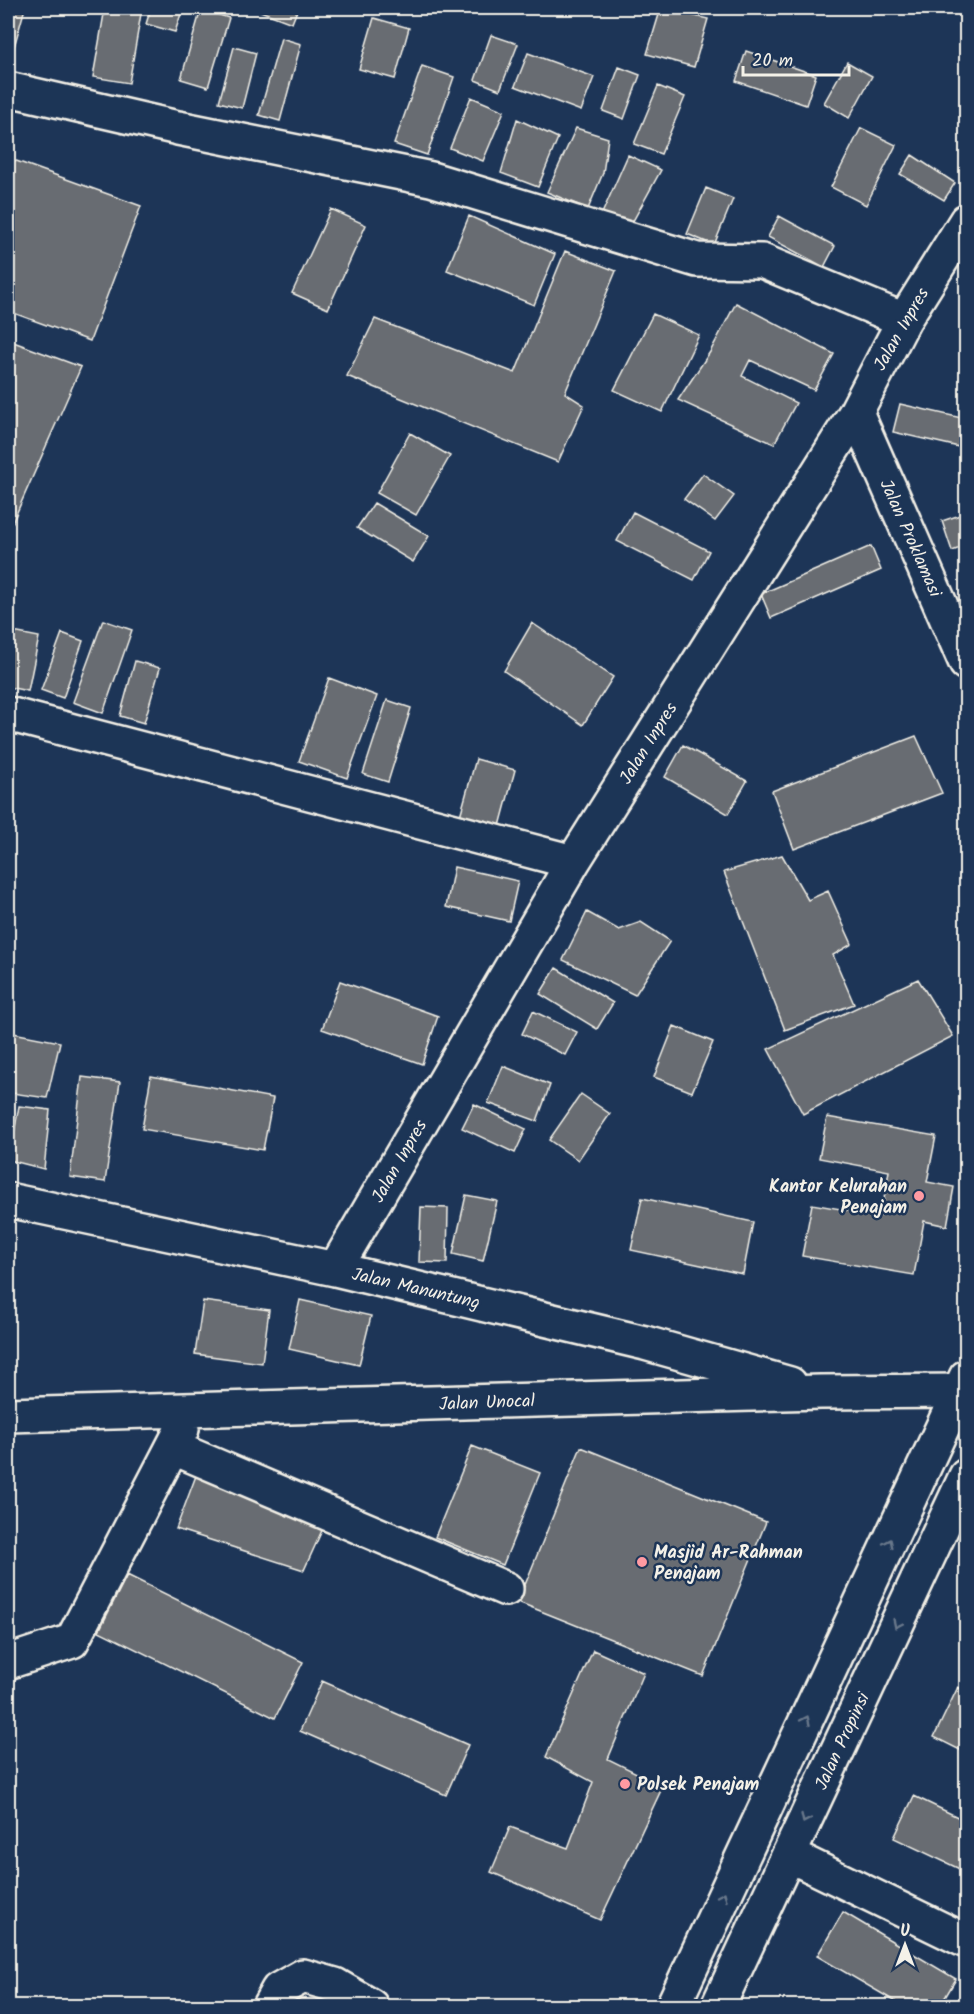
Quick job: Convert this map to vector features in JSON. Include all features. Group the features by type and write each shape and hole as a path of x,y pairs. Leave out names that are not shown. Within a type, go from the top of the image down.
{"main road":[{"path":"8,89 178,128 431,179 697,260 762,261 904,320"},
{"name":"Jalan Inpres","path":"335,1269 573,862 856,412 904,320 966,221"},
{"name":"Jalan Proklamasi","path":"856,412 966,663"},
{"path":"8,714 573,862"},
{"name":"Jalan Manuntung","path":"8,1200 335,1269 645,1343 821,1392"},
{"path":"673,2007 964,1386"},
{"name":"Jalan Unocal","path":"8,1415 964,1386"},
{"path":"8,1662 72,1641 174,1448 191,1410"},
{"path":"174,1448 506,1589"},
{"name":"Jalan Propinsi","path":"718,2007 966,1476"},
{"path":"789,1855 966,1941"},
{"path":"705,1935 741,1954"},
{"path":"269,2007 278,1990 303,1976 335,1985 371,2007"}],"building":[{"path":"8,8 25,8 12,54 8,52"},
{"path":"105,8 142,8 129,83 93,77"},
{"path":"151,8 183,8 175,32 146,24"},
{"path":"262,8 298,8 292,23 260,11"},
{"path":"661,8 708,19 694,67 647,54"},
{"path":"201,9 229,18 208,87 181,79"},
{"path":"374,18 409,28 395,79 359,69"},
{"path":"491,35 518,44 500,90 475,80"},
{"path":"281,38 301,44 280,121 259,115"},
{"path":"234,47 256,53 242,108 219,102"},
{"path":"746,51 816,75 806,105 736,81"},
{"path":"528,53 594,77 581,111 515,86"},
{"path":"847,62 872,76 849,118 824,103"},
{"path":"422,66 454,77 427,155 394,144"},
{"path":"619,67 640,75 624,119 603,111"},
{"path":"658,86 685,97 661,154 634,144"},
{"path":"471,97 504,111 483,161 450,148"},
{"path":"517,119 558,138 538,187 501,173"},
{"path":"576,128 608,138 603,173 588,209 547,192"},
{"path":"861,128 896,145 866,205 831,187"},
{"path":"628,155 661,170 628,230 600,218"},
{"path":"912,155 955,183 944,200 900,174"},
{"path":"8,158 141,206 90,341 8,311"},
{"path":"706,188 733,199 714,245 687,234"},
{"path":"331,209 366,225 328,309 292,293"},
{"path":"469,216 555,254 534,305 447,270"},
{"path":"779,216 835,246 824,267 768,237"},
{"path":"565,251 616,271 565,393 584,405 558,462 347,376 375,319 515,373"},
{"path":"736,303 834,354 814,390 750,360 742,376 796,403 774,444 678,400 710,352"},
{"path":"653,314 699,335 662,412 614,390"},
{"path":"8,340 81,367 10,528 8,527"},
{"path":"900,404 966,419 959,447 893,432"},
{"path":"410,433 450,456 416,515 377,493"},
{"path":"703,474 734,496 715,521 684,499"},
{"path":"374,503 429,536 413,562 357,528"},
{"path":"633,512 709,551 694,580 617,541"},
{"path":"966,513 966,546 952,551 942,521"},
{"path":"871,546 881,570 771,618 761,594"},
{"path":"103,620 132,630 103,713 73,702"},
{"path":"532,623 613,677 583,725 504,671"},
{"path":"8,631 39,637 28,691 8,687"},
{"path":"62,633 83,641 63,698 41,690"},
{"path":"135,661 160,668 144,723 120,716"},
{"path":"329,678 377,696 347,778 299,761"},
{"path":"387,700 411,708 388,782 363,774"},
{"path":"916,736 942,793 794,849 772,791"},
{"path":"683,745 747,781 728,814 665,777"},
{"path":"476,759 515,770 500,826 460,816"},
{"path":"782,855 808,900 828,891 852,944 833,955 854,1004 785,1030 724,872"},
{"path":"454,867 518,881 509,921 446,907"},
{"path":"587,912 619,930 641,922 670,941 635,995 563,960"},
{"path":"556,968 613,1003 597,1029 540,994"},
{"path":"918,979 953,1036 803,1114 768,1049"},
{"path":"340,981 438,1016 422,1064 322,1029"},
{"path":"533,1011 577,1032 565,1055 522,1034"},
{"path":"674,1026 713,1042 692,1092 654,1077"},
{"path":"8,1032 60,1042 47,1098 12,1093 8,1112"},
{"path":"503,1066 550,1085 537,1121 488,1103"},
{"path":"151,1076 273,1098 263,1150 142,1129"},
{"path":"82,1077 120,1082 105,1182 70,1177"},
{"path":"581,1094 610,1114 578,1160 549,1140"},
{"path":"474,1104 526,1129 515,1153 462,1128"},
{"path":"19,1106 50,1110 44,1169 9,1160"},
{"name":"Kantor Kelurahan Penajam","path":"827,1117 936,1136 927,1182 954,1187 947,1226 924,1221 914,1275 802,1256 812,1204 881,1216 889,1171 819,1158"},
{"path":"466,1195 497,1201 483,1261 453,1254"},
{"path":"642,1198 753,1222 743,1274 631,1250"},
{"path":"421,1207 448,1208 447,1263 419,1262"},
{"path":"300,1300 371,1316 359,1365 289,1349"},
{"path":"203,1301 269,1310 262,1363 195,1354"},
{"path":"472,1446 540,1473 503,1565 435,1537"},
{"name":"Masjid Ar-Rahman Penajam","path":"581,1447 766,1522 703,1676 518,1602"},
{"path":"197,1473 324,1526 304,1570 176,1529"},
{"path":"127,1575 303,1662 275,1718 99,1631"},
{"name":"Polsek Penajam","path":"593,1650 644,1673 608,1759 663,1786 600,1920 491,1872 510,1827 568,1848 593,1782 546,1757"},
{"path":"322,1681 468,1745 446,1795 300,1731"},
{"path":"958,1687 966,1691 966,1753 934,1737"},
{"path":"914,1796 966,1821 966,1872 894,1838"},
{"path":"843,1912 956,1979 940,2006 903,2006 817,1956"}],"place":[{"name":"Kantor Kelurahan Penajam","path":"919,1196"},
{"name":"Masjid Ar-Rahman Penajam","path":"642,1562"},
{"name":"Polsek Penajam","path":"625,1784"}]}
